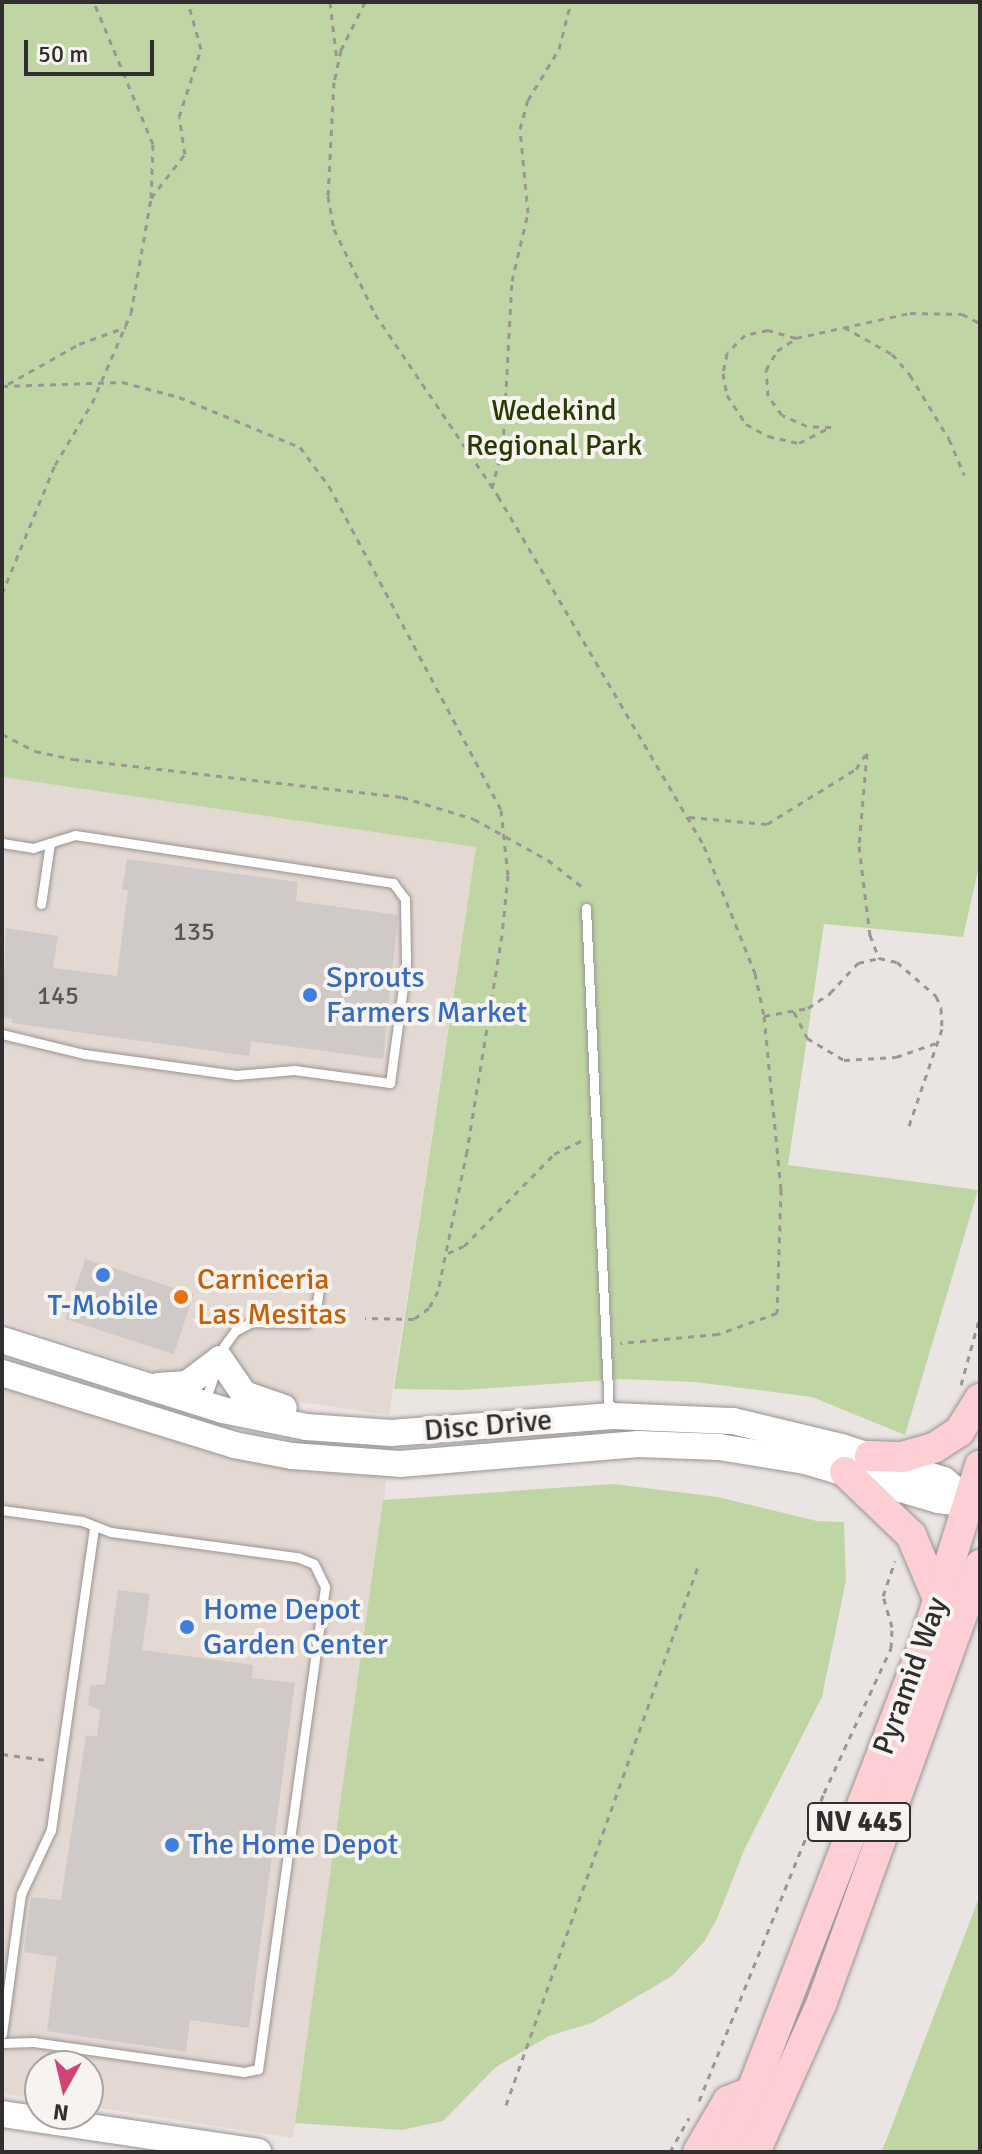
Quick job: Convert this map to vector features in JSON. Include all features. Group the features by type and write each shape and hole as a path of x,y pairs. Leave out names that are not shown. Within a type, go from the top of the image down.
{"main road":[{"name":"Disc Drive","path":"5,1340 202,1403 306,1427 432,1431 609,1416 733,1421 858,1464"},
{"path":"139,1383 178,1387 220,1359 230,1380 250,1398 296,1411 432,1431"},
{"path":"12,1376 91,1385 177,1410 202,1403"},
{"name":"Disc Drive","path":"12,1376 234,1445 292,1456 400,1464 676,1444 858,1464 944,1480 975,1503"},
{"path":"939,1601 911,1535 858,1464 934,1448 959,1432 969,1398"},
{"path":"400,1464 459,1448 579,1435 609,1416"},
{"name":"Pyramid Way","path":"728,2152 754,2091 975,1503 980,1465"},
{"name":"Pyramid Way","path":"755,2152 822,2002 943,1680 980,1565"},
{"path":"698,2152 728,2101 754,2091"},
{"path":"2,2114 258,2152"}],"lane":[{"path":"2,843 33,848 75,835 393,883 405,899 406,965 390,1083 294,1070 236,1075 84,1054 2,1034"},
{"path":"41,904 50,843"},
{"path":"586,908 609,1416"},
{"path":"202,1403 212,1392 229,1337 241,1326 307,1323 316,1310 320,1281"},
{"path":"2,1510 297,1557 314,1564 325,1580 262,2063 244,2072 34,2042 2,2043"},
{"path":"2,2034 21,1894 51,1830 94,1526"}],"path":[{"path":"2,594 55,465 101,383 126,327 151,198 153,144 94,2"},
{"path":"151,198 185,154 179,117 201,49 188,2"},
{"path":"330,2 337,66 328,147 334,229 375,314 492,488 689,817 739,929 764,1016 781,1189 777,1313 718,1334 655,1337 605,1347"},
{"path":"337,66 365,2"},
{"path":"492,488 503,446 512,281 528,213 520,129 528,100 559,49 571,2"},
{"path":"796,338 768,330 745,335 727,353 723,373 727,395 746,424 768,436 799,443 831,427 807,426 782,415 768,396 766,370 777,351 796,338 935,311 962,314 980,323"},
{"path":"4,386 79,344 126,327"},
{"path":"844,327 892,354 910,375 949,439 964,475"},
{"path":"4,386 122,382 179,397 266,429 314,461 491,785 507,837 502,935 447,1254 429,1308 397,1321 365,1318"},
{"path":"2,734 35,751 73,759 402,797 474,819 585,889"},
{"path":"689,817 767,824 856,769 867,753 859,846 870,935 879,958"},
{"path":"764,1016 794,1011 830,993 858,963 879,958 897,962 936,996 942,1029 908,1129"},
{"path":"794,1011 807,1038 844,1060 896,1057 936,1043"},
{"path":"447,1254 464,1246 554,1154 596,1135"},
{"path":"969,1398 980,1316"},
{"path":"670,2152 694,2112 824,1793 891,1648 884,1581 900,1557"},
{"path":"506,2105 698,1566"},
{"path":"2,1754 47,1760"}],"shaded area":[{"path":"2,777 476,847 389,1415 265,1397 232,1398 2,1321"},
{"path":"2,1387 223,1456 305,1471 387,1477 293,2138 104,2108 104,2050 24,2050 24,2097 2,2094"}],"green space":[{"name":"Wedekind Regional Park","path":"2,2 980,2 980,862 963,937 824,924 788,1165 978,1190 905,1435 812,1397 695,1382 621,1379 464,1390 394,1389 476,847 2,777"},
{"path":"613,1484 718,1497 817,1521 844,1522 846,1580 822,1697 745,1848 717,1919 704,1942 672,1976 592,2023 549,2036 496,2067 443,2121 402,2130 295,2123 383,1500"},
{"path":"980,1895 980,2152 881,2152 886,2141"}],"building":[{"path":"127,859 298,882 296,901 398,915 383,1059 251,1041 249,1056 12,1023 12,1019 2,1017 6,928 58,936 53,968 117,976 128,890 122,890"},
{"path":"85,1259 193,1294 174,1354 66,1319"},
{"name":"The Home Depot","path":"118,1590 150,1594 142,1650 253,1665 252,1678 295,1683 249,2028 190,2020 186,2052 47,2031 57,1957 24,1952 31,1897 61,1900 86,1735 97,1737 100,1710 88,1705 90,1686 105,1684"}],"place":[{"name":"Sprouts Farmers Market","path":"310,995"},
{"name":"T-Mobile","path":"103,1275"},
{"name":"Carniceria Las Mesitas","path":"181,1297"},
{"name":"Home Depot Garden Center","path":"187,1627"},
{"name":"The Home Depot","path":"172,1845"}]}
